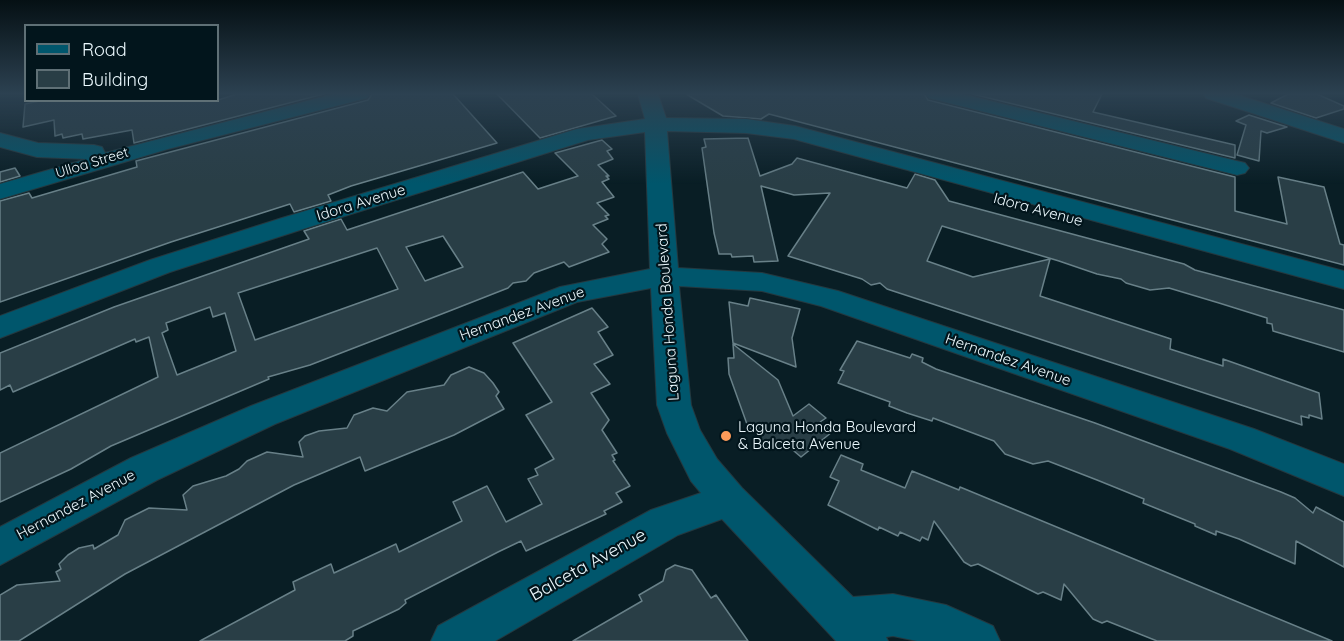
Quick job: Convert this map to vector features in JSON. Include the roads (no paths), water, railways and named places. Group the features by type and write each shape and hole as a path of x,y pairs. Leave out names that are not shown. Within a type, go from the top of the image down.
{"street":[{"name":"Ulloa Street","path":"0,192 160,144 240,124"},
{"name":"Idora Avenue","path":"0,327 122,280 291,224 612,124"},
{"name":"Laguna Honda Boulevard","path":"653,124 670,380 674,405 684,433 704,470 729,500 856,630"},
{"name":"Idora Avenue","path":"700,124 733,128 1344,294"},
{"path":"1058,124 1237,168"},
{"path":"1307,124 1342,135"},
{"name":"Idora Avenue","path":"733,128 759,127 795,133 1344,280"},
{"path":"0,140 22,148 63,152 113,151 160,144"},
{"name":"Hernandez Avenue","path":"0,547 144,469 263,415 570,294 631,281 664,277 728,278 762,282 828,298 1242,439 1307,463 1344,480"},
{"name":"Balceta Avenue","path":"453,641 665,522 729,500"},
{"path":"856,630 893,615 945,626 978,641"}],"place":[{"name":"Laguna Honda Boulevard & Balceta Avenue","path":"726,436"}]}
